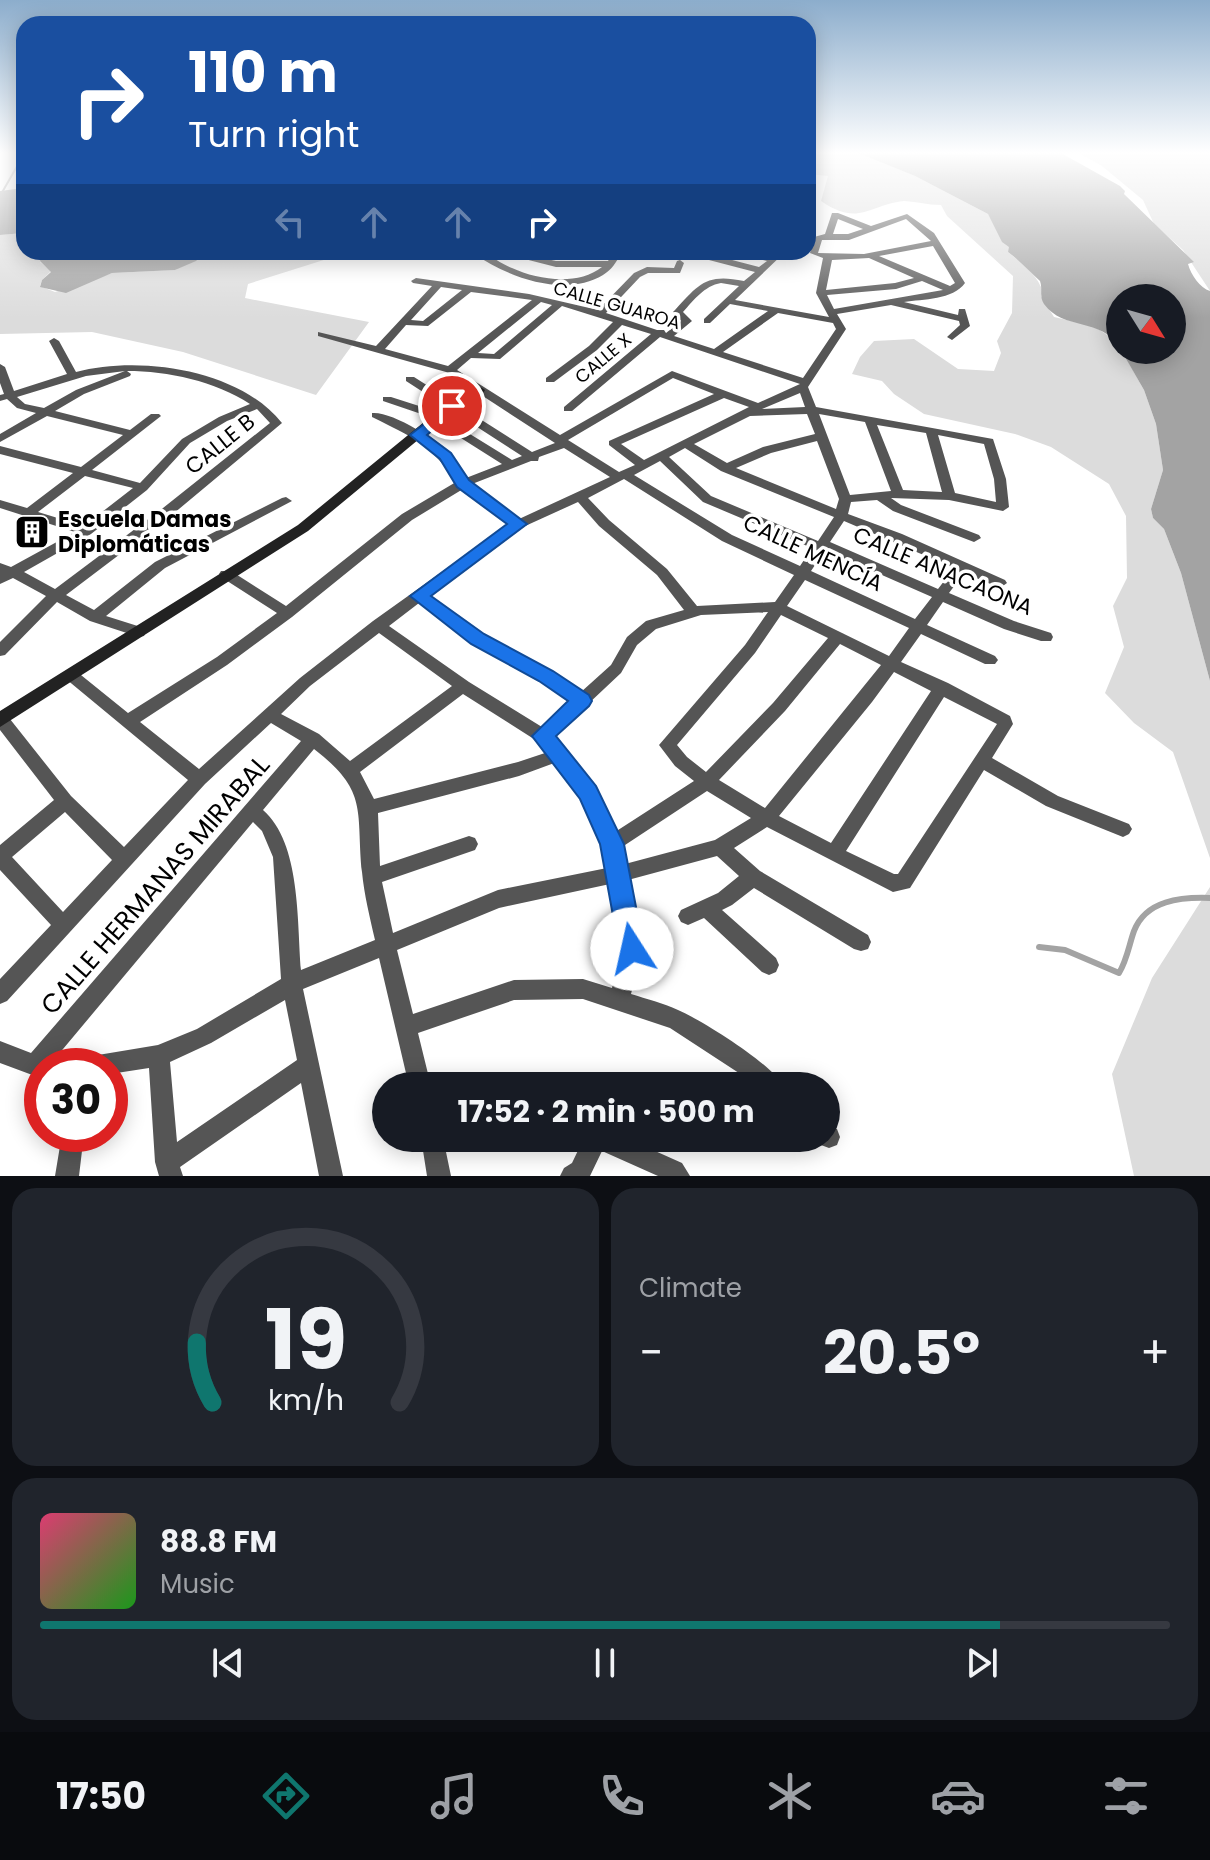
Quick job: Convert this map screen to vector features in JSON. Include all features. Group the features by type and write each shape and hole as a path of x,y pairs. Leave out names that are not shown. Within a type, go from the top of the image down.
{"main road":[{"path":"0,719 303,528 443,414 479,390"}],"street":[{"path":"828,237 833,215 871,229"},
{"path":"0,992 199,779 268,714 378,625 518,524 580,497 804,385 841,329 835,316 821,293 818,237 849,237 909,216 925,228 937,243 960,283 951,290 835,316 775,311 727,301"},
{"path":"873,257 898,248 937,243"},
{"path":"817,254 873,257 951,290"},
{"path":"497,260 514,273 545,280 582,281 613,264 615,260"},
{"path":"538,260 556,264 613,264"},
{"path":"721,260 759,270"},
{"path":"707,321 771,260"},
{"path":"600,314 637,275 647,270 677,271 680,263"},
{"path":"664,334 687,321 678,312 710,280 720,278 744,284"},
{"path":"821,293 896,286 922,278"},
{"path":"450,370 534,298 545,280"},
{"name":"CALLE GUAROA","path":"416,281 560,303 664,334 804,385"},
{"path":"380,348 438,285"},
{"path":"402,322 425,324 469,289"},
{"path":"891,302 962,314 965,326 952,337"},
{"path":"469,355 496,357 560,303"},
{"path":"716,352 775,311"},
{"path":"550,380 593,348 621,320"},
{"name":"CALLE MENCÍA","path":"322,334 450,370 561,442 727,538 990,660"},
{"name":"CALLE X","path":"568,409 664,334"},
{"path":"54,341 74,377"},
{"path":"0,367 5,397 21,406 130,433"},
{"name":"CALLE B","path":"0,651 53,597 276,423 258,405 219,385 182,374 142,369 113,368 5,397"},
{"path":"0,439 106,380 142,369"},
{"path":"128,721 222,661 407,517 463,483 534,458 669,375 676,374 725,393 751,410 814,410 989,441 1000,479 1003,507 949,496 898,494 845,499"},
{"path":"410,379 443,414 512,465"},
{"path":"543,736 616,669 632,641 651,625 693,611 778,607 1004,720 1005,724 983,761 903,882 893,883 834,854 707,782 667,745 742,659 778,607 822,546 841,517 845,499 804,385"},
{"path":"643,465 613,443 725,393"},
{"path":"387,399 443,414 534,458"},
{"path":"5,573 86,531 143,487 186,441 223,419 258,405"},
{"path":"376,415 418,435 445,456 463,483 518,524"},
{"path":"30,512 155,416"},
{"path":"870,420 898,494"},
{"path":"931,430 949,496"},
{"path":"725,468 767,450 822,436"},
{"path":"686,444 725,468 1000,583"},
{"path":"0,450 143,487"},
{"name":"CALLE ANACAONA","path":"661,456 707,499 1009,625 1046,637"},
{"path":"878,495 897,508 974,538"},
{"path":"580,497 604,523 662,572 693,611"},
{"path":"95,617 160,565 286,501"},
{"path":"0,504 86,531"},
{"path":"128,1060 159,1056 204,1036 292,984 498,899 619,874 720,847 768,817 892,663 962,566"},
{"path":"5,573 95,617 139,632"},
{"path":"226,574 287,613"},
{"path":"419,596 477,639 546,676 582,701"},
{"path":"378,625 463,686 543,736 561,754 588,793 612,844 632,949 619,1001"},
{"path":"612,844 707,782 779,707 838,637"},
{"path":"71,675 199,779"},
{"path":"349,771 463,686"},
{"path":"834,854 942,687"},
{"path":"268,714 313,739 349,771 369,808 372,877 416,1072"},
{"path":"0,719 65,801 123,858"},
{"name":"CALLE HERMANAS MIRABAL","path":"50,1048 313,739"},
{"path":"369,808 519,769 561,754"},
{"path":"983,761 1052,801 1123,829"},
{"path":"63,925 0,857 65,801"},
{"path":"252,811 269,826 282,857 292,984 331,1176"},
{"path":"372,877 469,844"},
{"path":"720,847 753,877 861,942"},
{"path":"753,877 725,899 697,912 769,965"},
{"path":"405,1027 514,990 583,989 675,1019 756,1072"},
{"path":"0,1052 24,1061"},
{"path":"159,1056 169,1169"},
{"path":"169,1169 307,1066"},
{"path":"67,1176 70,1152"},
{"path":"439,1176 440,1152"},
{"path":"572,1176 580,1171 590,1152"},
{"path":"630,1152 674,1171 678,1176"}],"shaded area":[{"path":"0,208 16,208 16,234 0,235"},
{"path":"832,208 876,208 863,212 845,213"},
{"path":"943,208 976,208 988,214 1010,248 1008,252 1037,280 1043,292 1041,296 1054,317 1094,326 1106,334 1106,364 1129,364 1144,390 1156,424 1163,470 1151,509 1153,518 1164,529 1181,573 1210,681 1210,858 1173,752 1134,723 1105,693 1124,647 1113,606 1127,578 1126,516 1109,484 1051,447 1015,434 924,414 894,394 882,381 852,374 860,357 874,341 914,339 958,369 994,371 1001,353 997,341 1012,313 1013,276 947,216"},
{"path":"976,208 1138,208 1194,262 1188,264 1191,272 1199,284 1210,291 1210,681 1181,573 1164,529 1153,518 1151,509 1163,470 1156,424 1144,390 1129,364 1186,364 1186,284 1106,284 1106,334 1052,312 1043,301 1040,281 1008,252 1009,247 1002,242 988,214"},
{"path":"1147,208 1210,208 1210,291 1183,250 1154,224"},
{"path":"16,234 16,260 41,260 51,271 40,286 55,292 112,273 175,270 192,260 324,260 248,284 245,298 369,322 316,395 183,352 92,332 0,334 0,235"},
{"path":"197,260 175,270 112,273 66,293 40,287 42,280 51,272 40,261"},
{"path":"1210,887 1210,1176 1134,1176 1112,1074 1152,978"}],"waterway":[{"path":"1039,947 1065,950 1119,973 1134,931 1147,913 1166,902 1210,898"}],"place":[{"name":"Escuela Damas Diplomáticas","path":"32,532"}],"route":[{"path":"452,406 418,435 445,456 463,483 518,524 419,596 477,639 546,676 582,701 543,736 561,754 588,793 612,844 632,949"}]}
